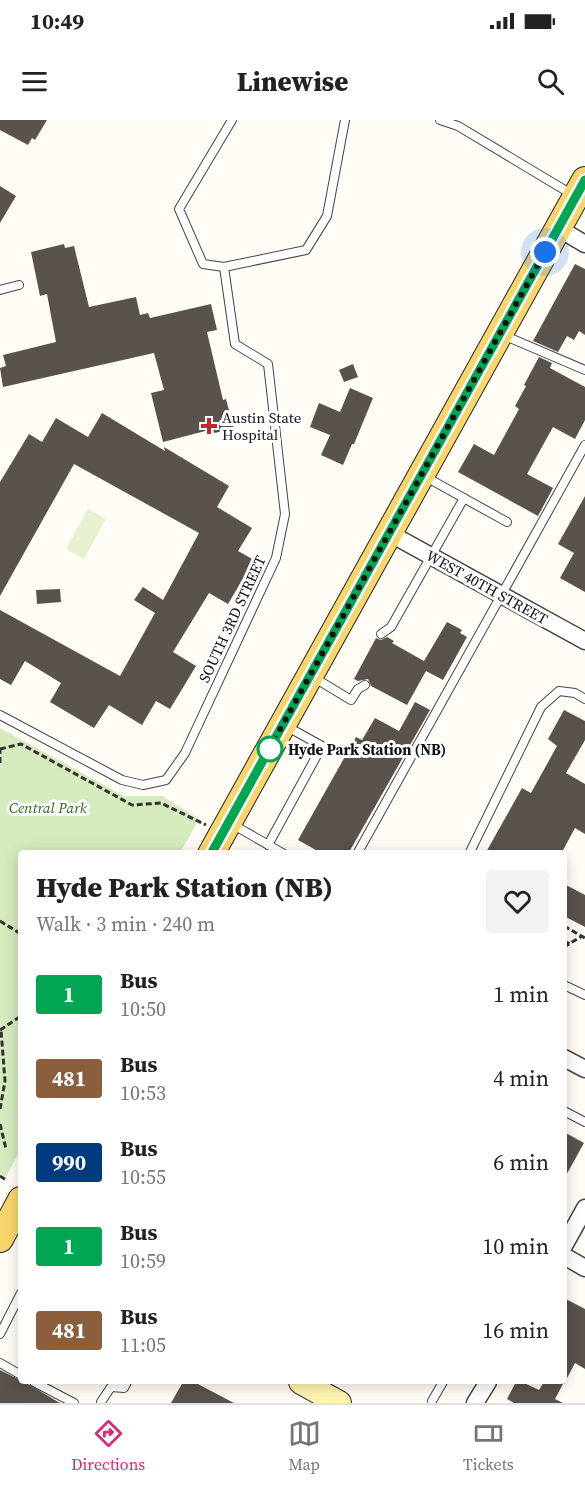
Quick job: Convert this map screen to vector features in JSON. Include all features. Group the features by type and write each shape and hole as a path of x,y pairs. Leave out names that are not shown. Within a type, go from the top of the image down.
{"main road":[{"path":"213,850 580,189"}],"street":[{"path":"558,228 585,244"},
{"name":"WEST 40TH STREET","path":"389,533 585,641"},
{"path":"567,1060 585,1070"},
{"path":"567,1240 585,1208"},
{"path":"567,1258 585,1268"},
{"path":"305,1384 339,1403"},
{"path":"475,1403 487,1384"}],"lane":[{"path":"232,120 179,209 203,264 224,267 306,250 327,216 345,120"},
{"path":"440,120 459,123 580,189"},
{"name":"SOUTH 3RD STREET","path":"0,715 122,780 143,785 166,780 185,753 276,558 285,514 268,364 236,344 224,267"},
{"path":"0,290 19,285"},
{"path":"500,334 585,370"},
{"path":"359,850 585,445"},
{"path":"421,475 507,522"},
{"path":"381,634 391,627 464,498"},
{"path":"391,627 392,640"},
{"path":"310,675 351,700 360,685"},
{"path":"471,850 542,707 559,691 575,693 585,699"},
{"path":"268,845 322,746 283,725"},
{"path":"228,822 277,850"},
{"path":"567,986 585,995"},
{"path":"567,1113 585,1122"},
{"path":"0,1334 18,1299"},
{"path":"0,1363 18,1373"},
{"path":"38,1384 74,1403"},
{"path":"101,1402 111,1387 124,1388 126,1384"},
{"path":"432,1401 442,1384"}],"path":[{"path":"0,748 0,763"},
{"path":"0,921 18,932"},
{"path":"567,928 584,937"},
{"path":"567,946 584,937"},
{"path":"0,1109 5,1081 0,1030 18,1018"},
{"path":"0,1124 6,1149"},
{"path":"0,1174 6,1180"}],"green space":[{"path":"88,509 106,519 84,559 66,549"},
{"name":"Central Park","path":"0,728 124,796 162,796 199,819 182,850 18,850 18,1155 6,1177 0,1173"}],"building":[{"path":"0,120 47,120 35,140 32,138 28,145 0,130"},
{"path":"0,186 16,196 0,223"},
{"path":"64,244 65,248 74,246 89,307 136,297 140,315 148,313 150,318 211,304 217,330 207,332 223,400 226,399 234,429 214,433 213,429 163,442 151,393 164,390 154,353 3,387 0,368 6,366 3,355 56,342 47,294 40,296 31,252"},
{"path":"575,264 585,269 585,335 579,331 574,340 567,336 558,352 533,341"},
{"path":"539,357 552,363 550,368 585,387 585,420 575,439 553,427 527,474 553,488 538,516 458,472 474,444 494,455 519,409 515,406"},
{"path":"353,364 358,377 344,382 339,370"},
{"path":"350,388 373,398 343,465 321,455 330,435 310,427 319,403 340,412"},
{"path":"102,413 229,486 217,507 252,528 238,551 254,560 228,604 209,593 173,652 196,666 170,709 156,701 142,725 109,705 94,728 50,702 61,683 25,661 11,685 0,679 0,610 120,676 155,613 134,600 143,587 163,600 199,533 74,464 0,596 0,482 29,434 42,442 56,418 88,437"},
{"path":"585,496 585,592 560,578 574,553 558,544"},
{"path":"60,589 61,602 37,604 36,590"},
{"path":"447,622 462,630 460,633 467,637 443,680 426,671 407,705 371,686 368,679 358,681 354,679 376,638 381,640 387,637 394,641 392,643 424,661"},
{"path":"415,702 430,710 350,850 316,850 298,840 356,737 362,740 375,718 399,731"},
{"path":"564,710 585,721 585,740 566,773 585,784 585,834 575,828 563,850 487,850 522,788 531,793 557,746 548,739"},
{"path":"567,886 585,895 585,927 567,918"},
{"path":"567,1134 584,1143 567,1174"},
{"path":"567,1300 585,1309 585,1369 575,1363 567,1378"},
{"path":"0,1370 18,1379 18,1384 28,1384 60,1403 0,1403"},
{"path":"182,1384 198,1384 234,1403 171,1403"},
{"path":"515,1384 526,1384 539,1390 543,1384 563,1384 555,1399 563,1403 514,1403 507,1399"}],"bus line":[{"name":"1","path":"213,850 585,180"}],"place":[{"name":"Austin State Hospital","path":"209,426"},
{"name":"Hyde Park Station (NB)","path":"270,749"}],"route":[{"path":"270,749 267,753 545,252"}]}
